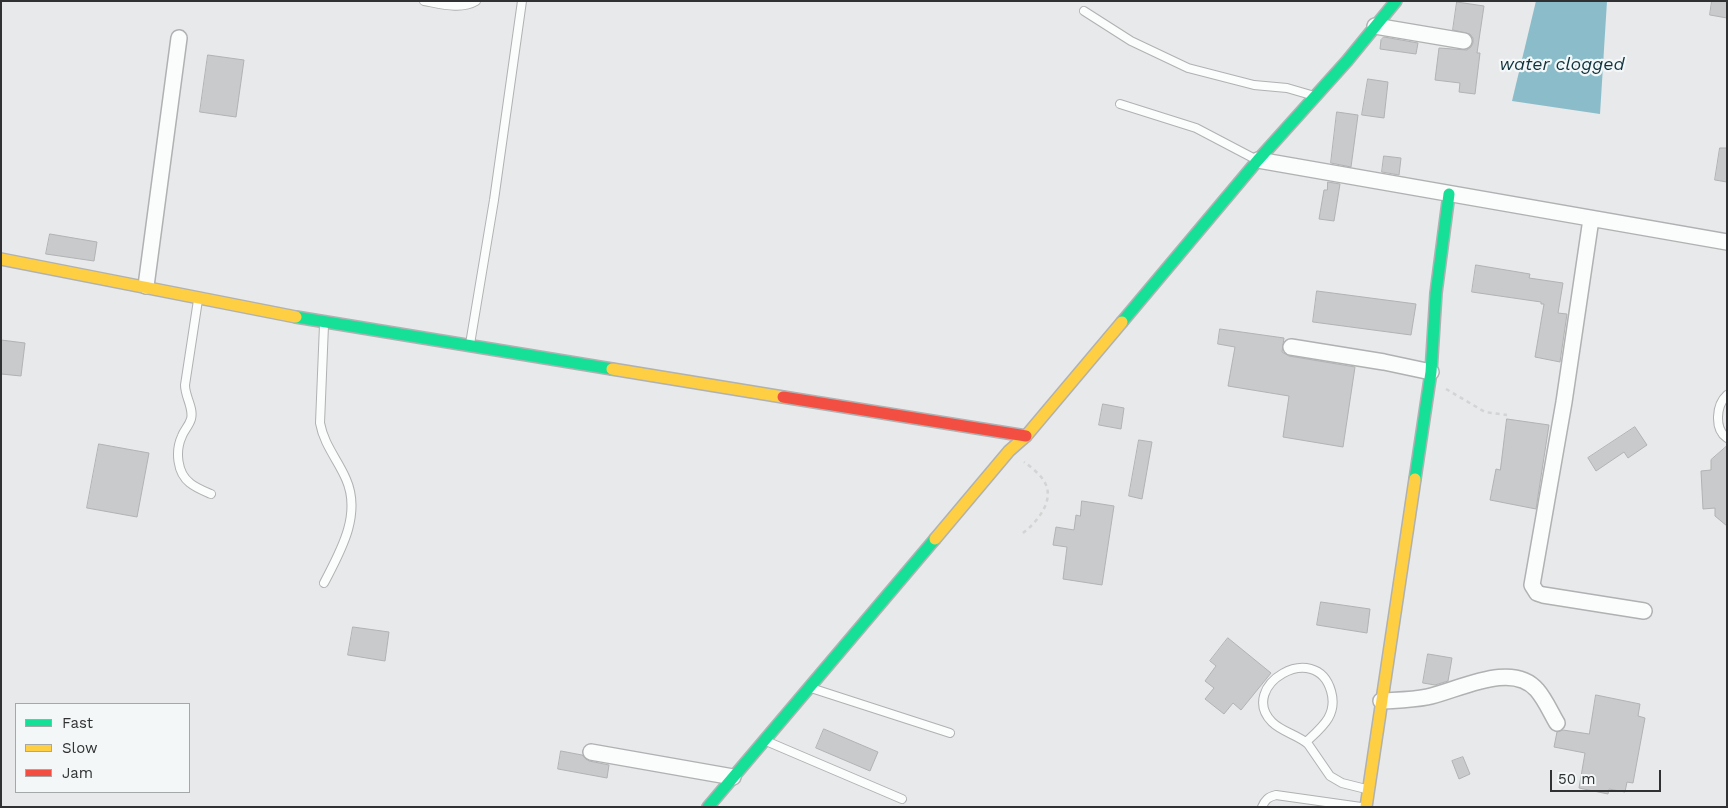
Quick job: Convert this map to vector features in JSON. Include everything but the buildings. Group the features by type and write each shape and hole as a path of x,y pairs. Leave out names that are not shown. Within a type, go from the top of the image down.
{"street":[{"path":"708,807 1009,451 1026,436 1258,160 1347,61 1396,1"},
{"path":"1375,26 1464,41"},
{"path":"146,286 179,38"},
{"path":"1258,160 1727,242"},
{"path":"1366,807 1430,375 1436,293 1449,194"},
{"path":"1590,219 1564,402 1532,585 1538,593 1543,595 1644,611"},
{"path":"1,259 324,322 470,344 1026,436"},
{"path":"1291,347 1384,362 1430,375"},
{"path":"1381,701 1428,697 1487,678 1516,678 1537,689 1557,723"},
{"path":"591,752 733,777"}],"lane":[{"path":"424,1 459,6 471,5 476,1"},
{"path":"470,344 494,200 522,1"},
{"path":"1084,11 1131,41 1188,68 1254,85 1287,88 1315,96"},
{"path":"1120,104 1196,128 1258,160"},
{"path":"198,298 185,385 192,413 182,436 178,458 180,469 185,479 195,487 211,494"},
{"path":"324,322 320,423 322,434 347,481 351,514 341,550 324,583"},
{"path":"1727,395 1722,400 1718,414 1718,426 1727,438"},
{"path":"1306,742 1330,718 1333,701 1329,684 1316,671 1298,668 1286,672 1270,684 1265,691 1263,700 1264,711 1272,722 1286,732 1306,742 1314,749 1330,776 1342,783 1368,789"},
{"path":"809,687 950,733"},
{"path":"764,740 902,799"},
{"path":"1262,807 1264,801 1270,796 1276,795 1361,807"}],"path":[{"path":"1430,375 1485,412 1507,415"},
{"path":"1009,451 1044,480 1047,487 1045,506 1034,522 1023,533"}],"water":[{"name":"water clogged","path":"1536,1 1607,1 1600,114 1512,101"}],"traffic: fast":[{"path":"1122,322 1258,160 1347,61 1396,1"},
{"path":"1415,479 1431,372 1436,293 1449,194"},
{"path":"296,317 612,369"},
{"path":"708,807 935,539"}],"traffic: slow":[{"path":"1,259 296,317"},
{"path":"935,539 1009,451 1026,436 1122,322"},
{"path":"612,369 783,397"},
{"path":"1366,807 1415,479"}],"traffic: jam":[{"path":"783,397 1026,436"}]}
